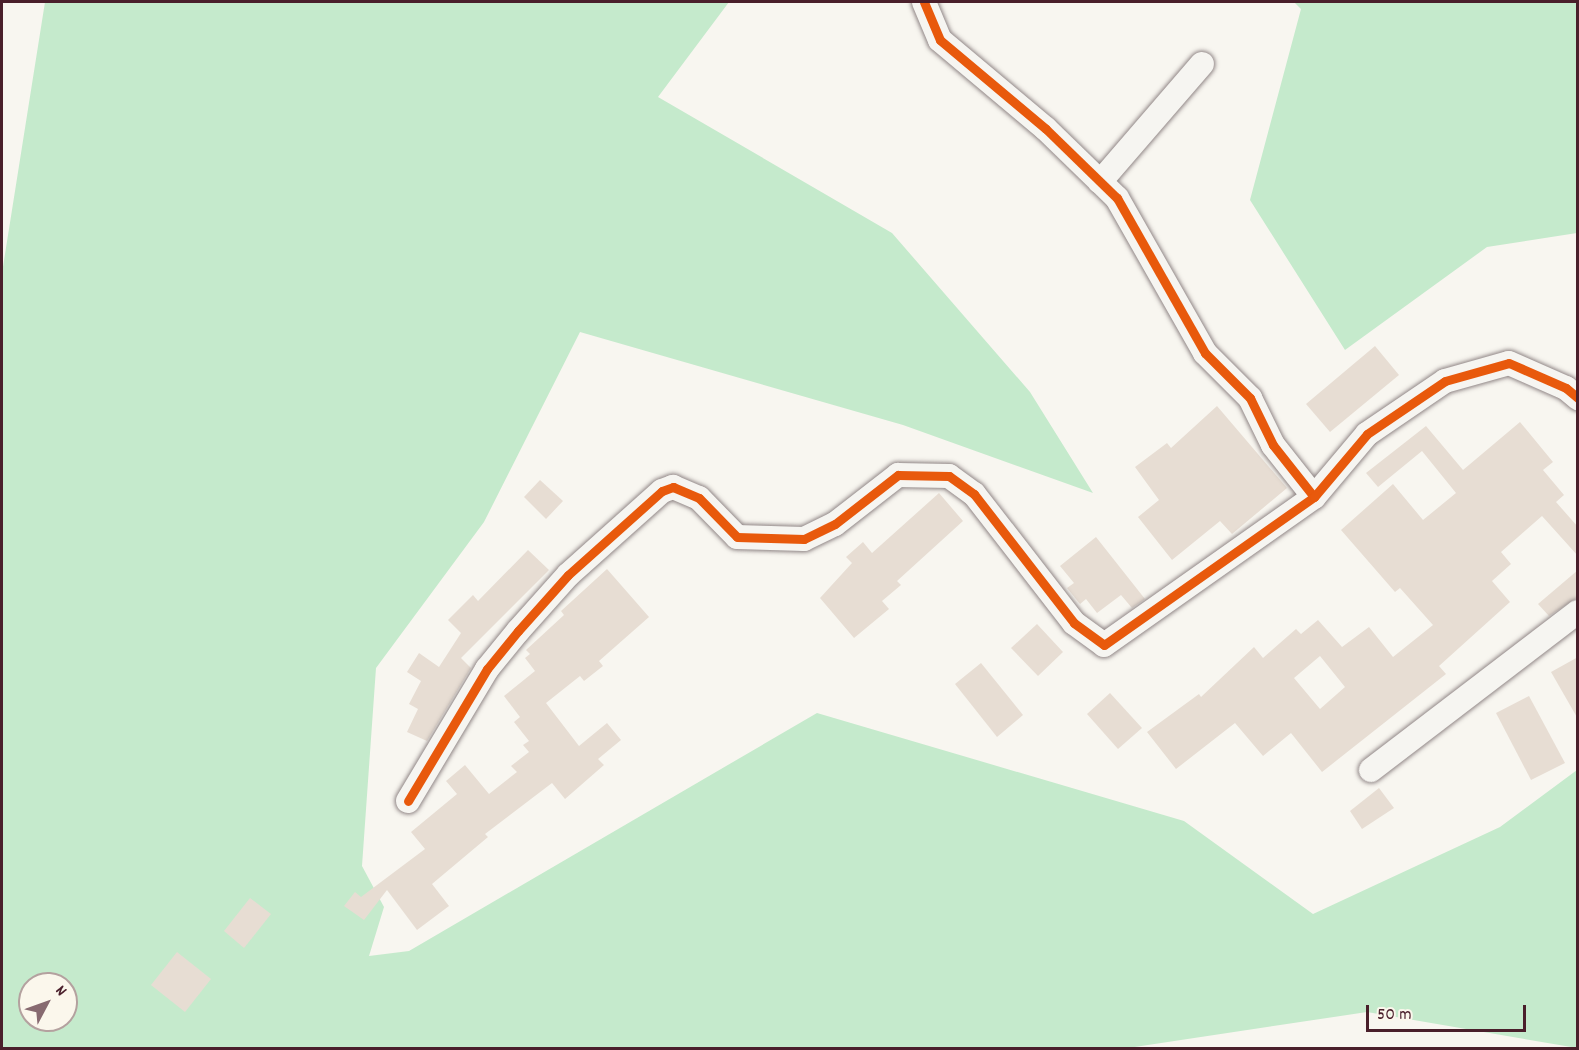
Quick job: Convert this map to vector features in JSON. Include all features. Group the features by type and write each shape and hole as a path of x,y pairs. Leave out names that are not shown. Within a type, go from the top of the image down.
{"street":[{"path":"924,2 940,40 1046,129 1100,182 1128,216 1137,242 1205,353 1250,398 1274,445 1314,497"},
{"path":"1100,182 1202,64"},
{"path":"408,801 487,669 518,631 568,574 662,491 673,487 699,498 737,537 804,539 835,524 898,476 949,476 974,494 1074,623 1104,645 1314,497 1367,434 1444,381 1509,363 1578,398"},
{"path":"1371,770 1578,612"}],"green space":[{"path":"45,2 729,2 658,97 892,233 1030,392 1093,493 903,425 580,332 484,522 376,668 362,866 384,907 369,956 409,951 817,713 1184,821 1313,914 1500,827 1577,770 1577,1048 1367,1012 1128,1048 2,1048 2,273"},
{"path":"1294,2 1577,2 1577,233 1487,247 1345,350 1250,200 1301,9"}],"building":[{"path":"1375,346 1399,375 1330,432 1306,404"},
{"path":"1217,406 1287,488 1232,534 1220,521 1172,560 1138,517 1159,500 1135,467 1167,443 1171,448"},
{"path":"1520,422 1553,462 1543,470 1564,495 1556,502 1578,527 1578,556 1542,516 1501,552 1511,564 1492,581 1510,602 1439,666 1446,674 1322,772 1291,733 1263,756 1235,723 1176,769 1147,732 1199,694 1201,697 1254,647 1263,658 1296,629 1301,634 1318,620 1342,647 1369,627 1393,657 1433,625 1400,588 1395,592 1341,530 1393,484 1423,520 1456,493 1422,451 1378,487 1366,473 1426,426 1463,470","holes":["1320,656 1345,687 1320,709 1294,678"]},
{"path":"540,480 563,501 546,519 524,497"},
{"path":"939,493 963,521 897,581 901,585 882,601 889,609 854,638 820,598 852,563 846,557 863,542 872,553"},
{"path":"1096,537 1145,599 1132,608 1121,595 1097,613 1086,599 1080,604 1067,588 1074,583 1060,566"},
{"path":"528,550 549,570 461,658 471,668 427,741 407,732 418,709 409,704 421,681 407,672 419,653 439,667 461,633 448,620 473,595 478,601"},
{"path":"607,569 649,617 599,661 603,666 584,681 580,676 546,703 579,746 607,723 621,740 598,759 604,765 565,799 552,783 485,834 488,837 432,884 449,906 417,930 387,890 364,920 344,906 355,892 361,897 425,849 411,832 457,794 446,781 465,765 489,794 517,772 511,766 529,752 523,745 529,741 514,722 520,717 504,696 535,671 525,658 530,654 526,650 564,615 561,611"},
{"path":"1578,570 1578,597 1549,616 1538,604"},
{"path":"1037,624 1063,652 1038,676 1011,648"},
{"path":"1578,657 1578,719 1551,672"},
{"path":"981,663 1023,715 997,737 955,684"},
{"path":"1110,693 1142,728 1118,749 1087,714"},
{"path":"1529,696 1565,763 1531,780 1496,713"},
{"path":"1379,788 1394,808 1362,829 1350,811"},
{"path":"250,898 271,914 244,948 224,931"},
{"path":"177,952 211,979 185,1012 151,985"}],"cycle path":[{"path":"924,2 940,40 1046,129 1117,198 1205,353 1250,398 1273,445 1314,497"},
{"path":"408,801 487,669 518,631 568,575 662,491 673,487 699,498 737,537 804,539 835,524 898,475 949,476 974,494 1074,623 1104,645 1314,497 1367,434 1445,381 1509,363 1566,388 1578,398"}]}
